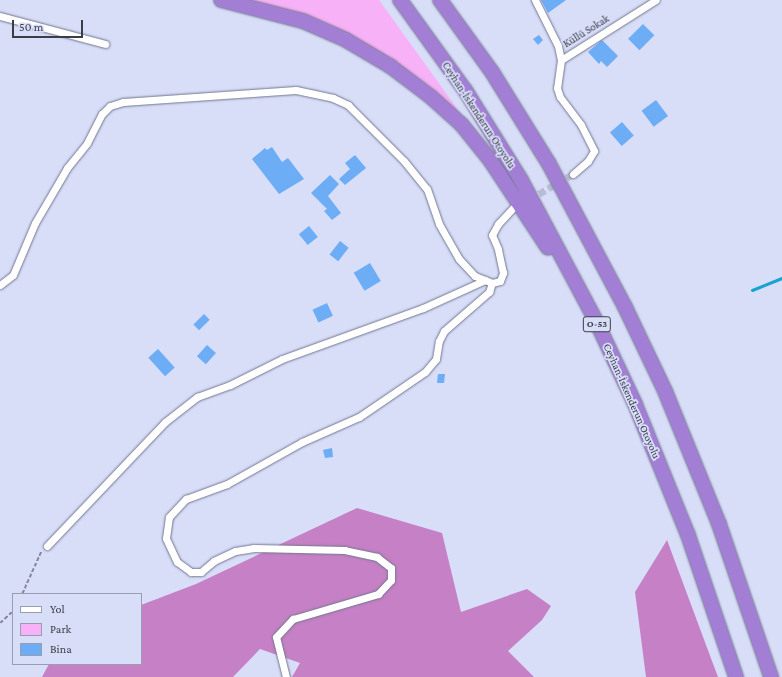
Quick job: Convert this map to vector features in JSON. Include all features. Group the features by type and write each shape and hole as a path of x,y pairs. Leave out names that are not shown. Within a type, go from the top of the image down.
{"highway":[{"path":"221,0 259,8 303,21 346,40 390,66 431,97 462,125 506,183 531,221 591,322 635,404"},
{"name":"Ceyhan-İskenderun Otoyolu","path":"400,0 465,90 521,180 596,321 635,404 688,535 736,677"},
{"name":"O-53","path":"440,0 492,72 549,164 625,307 665,391 719,524 770,677"}],"street":[{"path":"535,0 558,46 561,60"},
{"name":"Küllü Sokak","path":"573,174 588,161 594,151 581,124 560,97 557,88 561,60 656,0"},
{"path":"0,16 105,44"},
{"path":"0,285 13,275 35,223 67,168 88,143 102,114 110,106 123,102 296,90 333,98 348,105 381,135 427,189 439,224 459,259 475,276 489,281 500,281 503,273 498,249 492,235 498,224 513,208"},
{"path":"47,546 166,422 197,396 230,385 282,359 423,308 489,281"},
{"path":"286,677 276,637 293,619 378,594 391,580 390,568 377,558 345,550 254,548 235,551 214,561 201,572 191,572 177,562 166,538 169,517 186,499 227,484 302,442 359,417 425,372 436,359 439,340 444,331 489,292 489,281"}],"path":[{"path":"22,593 37,557 47,546"},
{"path":"0,623 12,612"}],"green space":[{"path":"242,0 379,0 461,114 404,68 340,30 312,17"}],"shaded area":[{"path":"357,508 442,533 461,612 527,589 551,606 542,620 508,651 534,677 292,677 300,663 260,649 233,677 42,677 48,665 142,665 142,605 196,584"},
{"path":"667,540 718,677 646,677 635,592"}],"building":[{"path":"541,0 566,0 548,13"},
{"path":"643,24 654,35 639,50 628,39"},
{"path":"539,35 543,40 538,45 533,39"},
{"path":"602,40 618,56 607,67 601,61 599,64 588,52"},
{"path":"656,100 668,116 654,127 642,111"},
{"path":"622,122 634,136 622,146 610,132"},
{"path":"272,147 282,162 288,158 304,179 279,194 252,159 265,148 267,150"},
{"path":"355,155 366,168 345,185 339,179 350,169 345,163"},
{"path":"330,175 339,184 328,196 341,213 332,220 324,211 327,209 311,193"},
{"path":"309,226 318,237 308,245 299,234"},
{"path":"340,241 349,248 338,261 330,254"},
{"path":"370,263 381,281 365,291 354,273"},
{"path":"327,303 333,316 318,322 312,310"},
{"path":"204,314 210,320 199,330 193,325"},
{"path":"207,345 216,353 206,364 197,356"},
{"path":"158,349 175,368 165,376 148,358"},
{"path":"438,374 445,374 444,383 437,383"},
{"path":"332,448 333,457 325,458 323,450"}],"waterway":[{"path":"752,290 782,278"}],"tunnel":[{"path":"530,199 573,174"}]}
